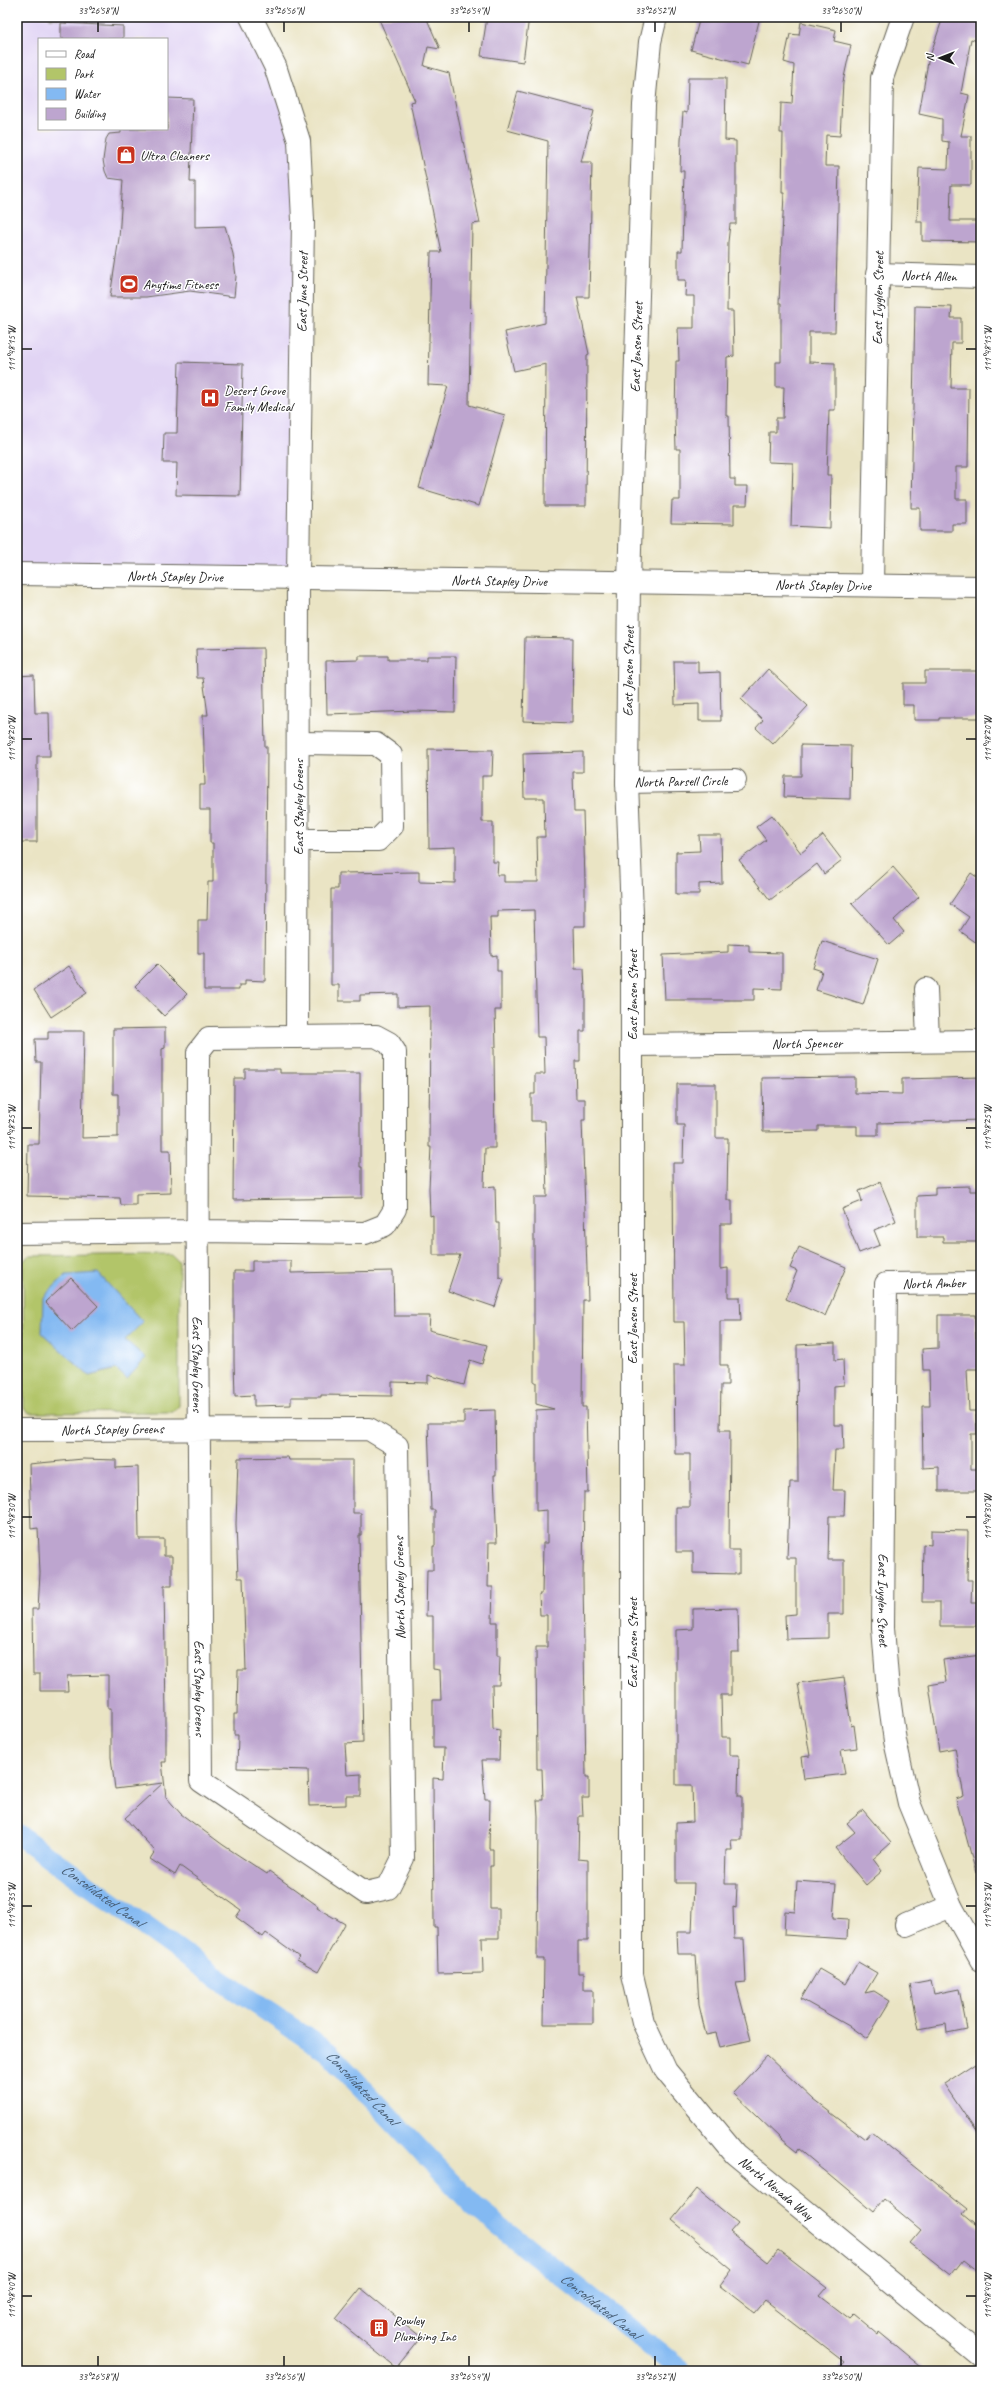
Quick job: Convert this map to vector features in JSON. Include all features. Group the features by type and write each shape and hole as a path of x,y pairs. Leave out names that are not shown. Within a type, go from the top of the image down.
{"street":[{"name":"East June Street","path":"251,17 275,66 298,141 303,220 298,576"},
{"name":"East Jensen Street","path":"632,1974 632,914 627,782 629,581 644,105 650,42 656,17"},
{"name":"East Ivyglen Street","path":"872,584 882,78 903,17"},
{"name":"North Allen","path":"877,274 981,276"},
{"name":"North Stapley Drive","path":"17,574 298,576 872,584 981,587"},
{"name":"East Stapley Greens","path":"297,1037 298,576"},
{"path":"298,743 376,744 392,755 392,826 378,840 298,840"},
{"name":"North Parsell Circle","path":"627,782 735,780"},
{"path":"926,989 928,1041"},
{"name":"East Stapley Greens","path":"197,1231 365,1233 385,1225 395,1208 396,1052 389,1043 376,1036 209,1038 198,1052 197,1231 196,1428 200,1781"},
{"name":"North Spencer","path":"632,1045 981,1041"},
{"path":"17,1233 197,1231"},
{"name":"North Amber","path":"886,1284 981,1283"},
{"name":"East Ivyglen Street","path":"886,1284 883,1628 888,1690 895,1741 909,1803 951,1906 981,1960"},
{"name":"North Stapley Greens","path":"17,1430 196,1428 369,1429 397,1446 403,1858 388,1888 366,1893 200,1781"},
{"path":"906,1925 951,1906"},
{"name":"North Nevada Way","path":"632,1974 643,2022 666,2071 735,2154 981,2356"}],"shaded area":[{"path":"17,17 251,17 299,141 298,576 17,574"}],"green space":[{"path":"145,17 145,18 50,18"},
{"path":"172,1254 179,1261 179,1406 173,1412 30,1413 24,1409 23,1261 30,1256","holes":["98,1273 125,1340 127,1378 116,1369 89,1376"]}],"water":[{"path":"98,1273 143,1322 125,1340 146,1358 127,1379 116,1369 89,1376 42,1333 43,1297 66,1275"}],"building":[{"path":"378,17 426,17 440,49 428,47 424,66 449,73 480,223 472,224 469,405 505,415 479,506 419,488 448,386 428,385 431,252 441,252 410,102 415,101"},
{"path":"487,17 529,17 523,62 481,56"},
{"path":"700,17 760,17 748,65 691,50"},
{"path":"943,17 981,17 981,42 971,39 961,93 969,95 961,136 971,136 971,185 951,185 950,221 981,221 981,242 922,241 922,222 917,222 919,168 948,169 949,142 942,141 942,119 919,114 928,62"},
{"path":"801,22 836,30 834,41 851,45 843,82 840,136 826,135 825,166 839,166 835,332 809,332 809,362 835,363 835,410 829,410 827,475 831,475 830,528 791,526 793,463 768,462 769,432 776,432 776,418 783,418 784,387 776,387 776,362 781,362 781,303 779,303 784,193 782,193 783,133 780,133 781,103 792,104 794,65 784,62 790,34 799,35"},
{"path":"61,23 123,26 123,38 61,38"},
{"path":"688,78 726,78 725,140 736,141 736,224 730,224 728,242 727,311 733,311 734,356 727,357 726,416 729,416 730,479 735,479 735,486 748,486 747,505 734,505 734,524 671,523 672,500 680,500 680,449 676,449 675,418 676,361 679,361 678,328 694,328 694,296 685,296 686,280 678,280 678,251 682,251 684,171 680,171 681,140 683,112 687,113"},
{"path":"518,91 594,111 581,162 592,162 589,297 577,297 589,354 587,355 586,506 545,506 546,364 514,371 505,332 545,323 548,141 507,130"},
{"path":"168,98 193,99 190,182 195,182 195,227 225,226 233,254 236,276 234,297 190,291 146,297 110,297 119,238 123,180 108,178 103,160 106,139 109,134 121,133 121,130 168,130"},
{"path":"915,306 952,307 951,318 961,318 961,343 952,343 951,388 969,388 968,467 956,467 956,499 967,499 967,524 952,524 952,531 920,531 920,508 911,508"},
{"name":"Desert Grove Family Medical","path":"179,362 243,364 240,496 176,495 177,463 163,463 164,433 177,433"},
{"path":"525,637 573,638 572,723 523,721"},
{"path":"263,648 265,747 267,747 265,981 245,980 245,985 239,985 239,990 204,990 204,953 198,953 198,920 207,920 208,882 213,882 213,843 210,843 210,810 200,810 200,785 205,785 203,715 208,715 203,678 197,678 196,649"},
{"path":"359,656 388,656 388,660 427,660 427,656 456,656 455,712 414,711 327,714 326,661 359,660"},
{"path":"674,661 698,661 698,673 720,672 721,721 699,721 699,704 675,705"},
{"path":"768,669 808,706 773,744 756,728 763,720 741,699"},
{"path":"925,671 981,671 981,718 939,718 939,720 914,720 914,705 903,705 903,683 925,683"},
{"path":"34,675 35,713 49,713 50,756 37,756 37,842 17,842 17,676"},
{"path":"801,745 851,746 850,799 784,797 785,776 801,776"},
{"path":"428,749 493,750 492,776 482,776 482,822 493,822 493,862 498,862 497,875 504,875 504,882 538,882 537,837 545,837 544,798 524,798 523,754 583,752 583,772 573,772 574,812 583,812 585,881 585,926 574,926 575,969 584,969 585,991 585,1031 580,1031 580,1061 575,1061 576,1099 585,1099 585,1120 582,1120 588,1300 583,1300 582,1407 586,1407 588,1492 584,1492 583,1580 586,1777 589,1777 589,1798 582,1798 583,1816 579,1816 578,1859 588,1860 588,1941 578,1941 578,1973 584,1973 584,1990 593,1990 593,2024 543,2024 544,1959 537,1959 537,1800 543,1800 542,1769 537,1769 536,1647 547,1647 547,1615 540,1615 539,1594 542,1594 543,1543 547,1543 547,1510 536,1511 536,1410 554,1409 536,1404 536,1382 534,1382 534,1197 547,1197 545,1121 531,1121 531,1094 535,1094 535,1074 545,1074 544,1037 537,1037 534,910 498,911 498,917 490,917 491,956 497,955 497,971 501,971 501,1010 495,1010 495,1148 485,1148 484,1187 495,1186 496,1223 499,1223 499,1277 504,1279 495,1307 448,1291 460,1255 433,1255 433,1215 430,1216 429,1188 431,1147 429,1147 430,1006 398,1007 398,994 360,995 360,1001 339,1001 339,985 331,985 331,889 338,889 338,873 419,872 419,882 455,883 455,847 429,848"},
{"path":"772,815 801,853 823,835 842,860 824,874 817,864 770,900 739,860 766,840 756,827"},
{"path":"699,835 721,835 722,883 699,884 699,894 676,894 676,852 700,851"},
{"path":"893,867 919,897 894,920 904,932 889,945 852,904"},
{"path":"971,873 981,880 981,946 960,931 969,917 950,904"},
{"path":"822,941 878,959 863,1005 816,990 822,971 813,968"},
{"path":"728,944 749,945 749,952 782,953 782,989 754,988 754,1000 665,1000 663,955 728,952"},
{"path":"157,964 187,994 164,1016 135,986"},
{"path":"69,966 87,993 51,1017 34,990"},
{"path":"165,1028 165,1048 162,1049 162,1150 170,1150 171,1193 136,1194 136,1205 121,1205 120,1198 27,1196 28,1144 39,1144 41,1062 36,1062 35,1039 48,1039 48,1031 84,1031 82,1138 118,1137 118,1094 113,1094 113,1029"},
{"path":"245,1069 280,1069 280,1073 360,1073 360,1167 362,1167 362,1198 233,1200 234,1078 245,1078"},
{"path":"855,1077 855,1093 902,1094 902,1079 981,1077 981,1120 878,1123 878,1135 857,1135 857,1126 818,1126 818,1131 763,1132 762,1078"},
{"path":"677,1084 716,1084 716,1138 728,1138 727,1200 732,1200 732,1224 720,1224 720,1269 728,1268 728,1297 740,1297 741,1321 720,1321 720,1365 728,1365 728,1385 721,1385 720,1430 730,1430 729,1550 739,1550 739,1574 693,1573 693,1552 676,1552 676,1507 690,1507 690,1454 675,1454 674,1365 685,1365 684,1322 674,1322 673,1163 683,1163 684,1125 677,1125"},
{"path":"880,1182 896,1221 874,1230 880,1245 859,1253 842,1209 862,1201 859,1191"},
{"path":"970,1186 970,1191 981,1191 981,1242 943,1242 943,1237 917,1237 917,1196 935,1195 935,1187"},
{"path":"799,1247 846,1267 825,1316 786,1299 797,1271 790,1268"},
{"path":"252,1261 291,1261 291,1273 393,1271 394,1316 430,1316 429,1330 487,1345 482,1364 470,1360 464,1385 428,1375 428,1383 392,1382 392,1396 321,1395 321,1397 291,1397 291,1405 254,1406 254,1395 235,1396 234,1362 234,1271 252,1271"},
{"path":"71,1278 98,1306 72,1331 45,1302"},
{"path":"938,1315 975,1315 976,1338 981,1338 981,1369 967,1369 969,1411 976,1411 977,1434 971,1434 971,1469 980,1469 981,1491 939,1491 939,1467 923,1468 922,1406 930,1406 929,1370 923,1370 922,1349 938,1348"},
{"path":"835,1343 835,1360 843,1359 844,1385 834,1386 834,1425 843,1425 844,1450 835,1450 833,1490 845,1490 844,1516 829,1516 828,1560 844,1560 844,1614 828,1614 828,1638 786,1639 785,1615 796,1614 796,1558 787,1558 790,1482 798,1482 797,1345"},
{"path":"495,1410 496,1475 494,1475 497,1542 489,1542 488,1587 493,1587 492,1622 497,1622 497,1656 500,1656 499,1685 492,1685 493,1729 500,1730 499,1760 482,1760 485,1799 490,1799 489,1849 493,1849 493,1866 490,1866 490,1908 499,1908 499,1938 482,1938 483,1973 438,1974 437,1927 434,1927 433,1778 443,1779 444,1748 433,1748 433,1700 441,1700 440,1670 433,1669 433,1616 426,1616 427,1570 433,1570 433,1546 435,1546 435,1510 431,1510 428,1423 464,1423 464,1411"},
{"path":"288,1457 289,1460 353,1460 353,1513 361,1513 361,1535 359,1535 363,1743 345,1744 347,1775 361,1774 361,1796 346,1796 346,1805 309,1806 308,1770 237,1768 238,1735 234,1735 234,1714 237,1714 238,1670 246,1670 243,1578 238,1578 236,1524 238,1458"},
{"path":"83,1459 116,1460 116,1468 138,1467 139,1539 164,1539 164,1556 172,1556 172,1586 164,1586 166,1762 162,1762 166,1797 181,1814 223,1845 267,1874 269,1871 318,1906 317,1908 345,1924 318,1972 297,1960 299,1957 266,1933 263,1937 236,1917 241,1910 180,1866 175,1875 150,1859 155,1851 125,1818 163,1783 115,1789 111,1757 111,1708 108,1708 108,1675 67,1676 68,1691 40,1691 40,1674 33,1674 32,1609 38,1609 40,1573 38,1528 31,1529 29,1464"},
{"path":"931,1530 968,1531 967,1580 972,1580 971,1603 980,1603 980,1626 940,1626 940,1602 922,1602 923,1544 931,1545"},
{"path":"738,1608 739,1652 731,1652 731,1695 721,1695 722,1737 730,1737 730,1755 739,1755 738,1796 742,1796 742,1840 731,1840 732,1850 726,1850 725,1884 737,1884 736,1908 733,1907 734,1939 744,1939 746,1982 736,1983 751,2040 720,2047 716,2033 706,2035 699,2005 696,1954 678,1954 677,1932 692,1932 694,1883 676,1883 676,1823 693,1822 692,1785 676,1785 676,1630 693,1629 693,1609"},
{"path":"981,1655 981,1872 976,1873 956,1799 964,1796 955,1748 939,1751 929,1685 946,1682 943,1660"},
{"path":"844,1677 851,1726 854,1725 857,1748 841,1750 845,1774 804,1779 801,1757 810,1756 798,1683"},
{"path":"863,1810 891,1843 873,1859 882,1871 866,1885 835,1848 855,1832 847,1823"},
{"path":"797,1881 836,1884 833,1918 848,1919 847,1939 784,1935 785,1911 795,1912"},
{"path":"858,1962 877,1973 865,1993 874,1991 890,2001 867,2039 849,2026 801,1999 819,1969 845,1984"},
{"path":"931,1980 934,1994 959,1989 967,2029 947,2033 946,2024 919,2029 910,1984"},
{"path":"767,2056 814,2100 865,2139 871,2132 967,2209 963,2214 981,2229 981,2276 962,2261 951,2275 910,2243 921,2230 884,2199 874,2212 799,2149 797,2152 782,2140 733,2093"},
{"path":"976,2063 981,2071 981,2139 944,2084"},
{"path":"697,2189 738,2223 730,2232 768,2262 778,2250 827,2288 820,2296 850,2319 854,2315 878,2335 879,2332 926,2371 836,2371 844,2362 765,2301 755,2313 720,2286 732,2270 672,2220"},
{"name":"Rowley Plumbing Inc","path":"361,2288 421,2337 396,2368 336,2319"}],"waterway":[{"name":"Consolidated Canal","path":"17,1834 213,1975 328,2052 474,2206 682,2371"}],"place":[{"name":"Ultra Cleaners","path":"126,155"},
{"name":"Anytime Fitness","path":"129,284"},
{"name":"Desert Grove Family Medical","path":"210,398"},
{"name":"Rowley Plumbing Inc","path":"379,2328"}]}
